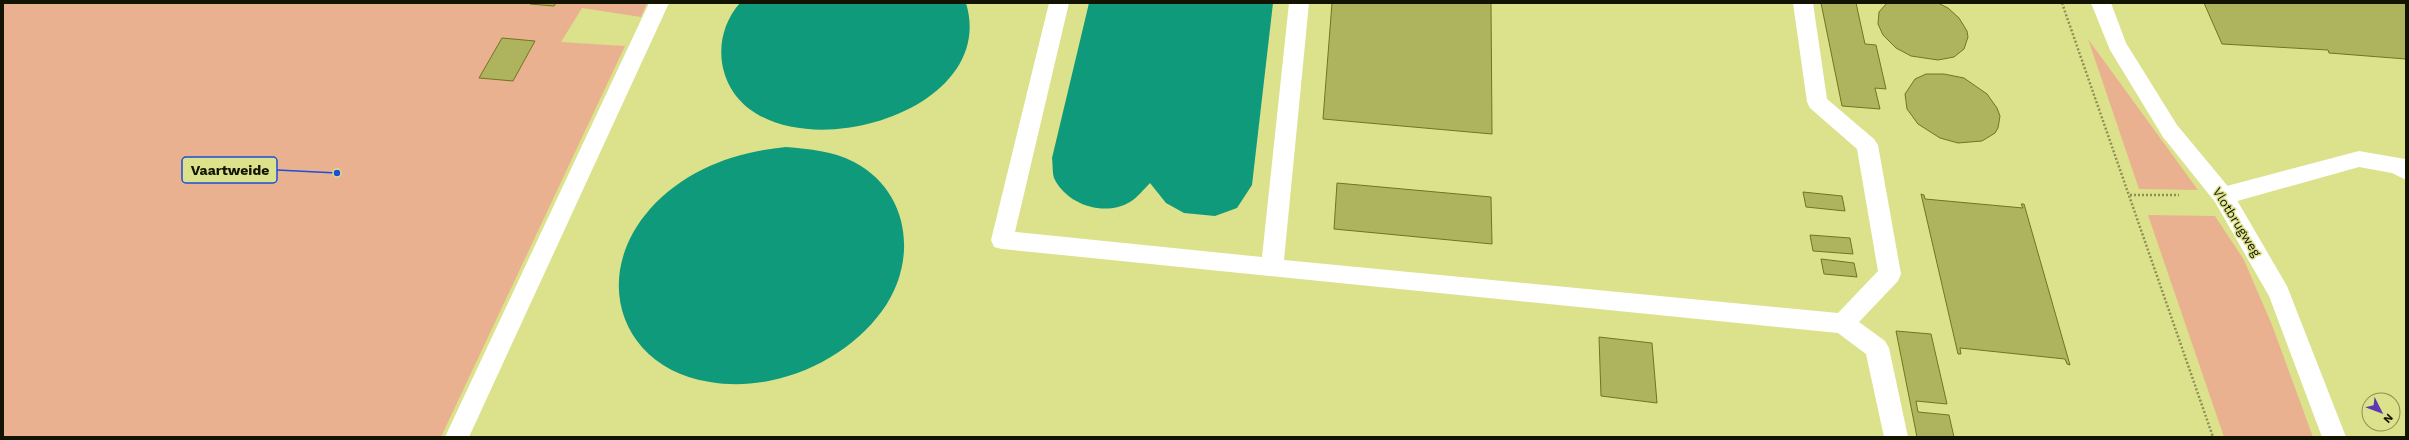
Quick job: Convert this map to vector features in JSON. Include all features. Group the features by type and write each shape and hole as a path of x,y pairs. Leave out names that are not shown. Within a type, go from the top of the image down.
{"street":[{"path":"457,437 659,3"},
{"path":"1059,3 1002,240 1272,268 1843,323 1877,348 1896,437"},
{"path":"1272,268 1299,3"},
{"path":"1803,3 1817,102 1867,145 1890,274 1843,323"},
{"name":"Vlotbrugweg","path":"2101,3 2117,45 2170,132 2223,196 2279,293 2309,368 2334,437"},
{"path":"2223,196 2359,159 2397,165 2406,171"}],"path":[{"path":"2062,3 2213,437"},
{"path":"2130,195 2223,196"}],"shaded area":[{"path":"3,3 647,3 641,17 582,8 561,42 625,46 441,437 3,437"},
{"path":"2088,39 2198,190 2139,189"},
{"path":"2148,215 2215,216 2244,260 2272,325 2313,437 2224,437"}],"water":[{"path":"740,3 966,3 967,45 947,81 912,107 868,124 821,130 777,123 742,103 723,68 721,51 726,25 734,10"},
{"path":"1089,3 1273,3 1252,185 1237,208 1215,216 1184,213 1166,203 1150,183 1130,202 1110,208 1088,206 1078,202 1061,189 1054,178 1052,158"},
{"path":"786,147 821,151 846,158 873,175 887,191 897,209 903,229 904,250 901,271 893,292 882,311 867,329 828,359 806,370 782,378 758,383 734,384 710,382 679,373 654,359 636,339 624,316 619,290 621,263 632,235 650,209 664,195 695,173 730,158 767,149"}],"building":[{"path":"556,3 554,6 530,4"},
{"path":"1332,3 1491,3 1492,134 1323,119"},
{"path":"1821,3 1856,3 1865,44 1876,45 1886,89 1875,88 1880,109 1842,106"},
{"path":"1887,3 1938,3 1948,8 1959,18 1967,31 1968,37 1964,49 1954,57 1938,60 1911,56 1896,48 1883,35 1878,24 1879,12"},
{"path":"2204,3 2406,3 2406,59 2329,53 2328,50 2222,44"},
{"path":"502,38 535,41 513,81 479,78"},
{"path":"1926,74 1944,74 1964,78 1987,94 1997,108 2000,116 1998,128 1995,133 1982,141 1958,143 1940,138 1918,124 1907,109 1905,94 1915,79"},
{"path":"1337,183 1491,197 1492,244 1334,229"},
{"path":"1803,192 1842,196 1845,211 1806,207"},
{"path":"1921,194 1924,195 1925,199 2023,208 2021,204 2024,204 2070,365 2067,364 2065,359 1960,348 1961,354 1958,354"},
{"path":"1810,235 1850,238 1853,254 1813,251"},
{"path":"1821,259 1854,263 1857,277 1824,274"},
{"path":"1896,331 1931,334 1947,404 1916,401 1918,412 1949,415 1954,437 1917,437"},
{"path":"1599,337 1652,343 1657,403 1601,396"}],"place":[{"name":"Vaartweide","path":"337,173"}]}
